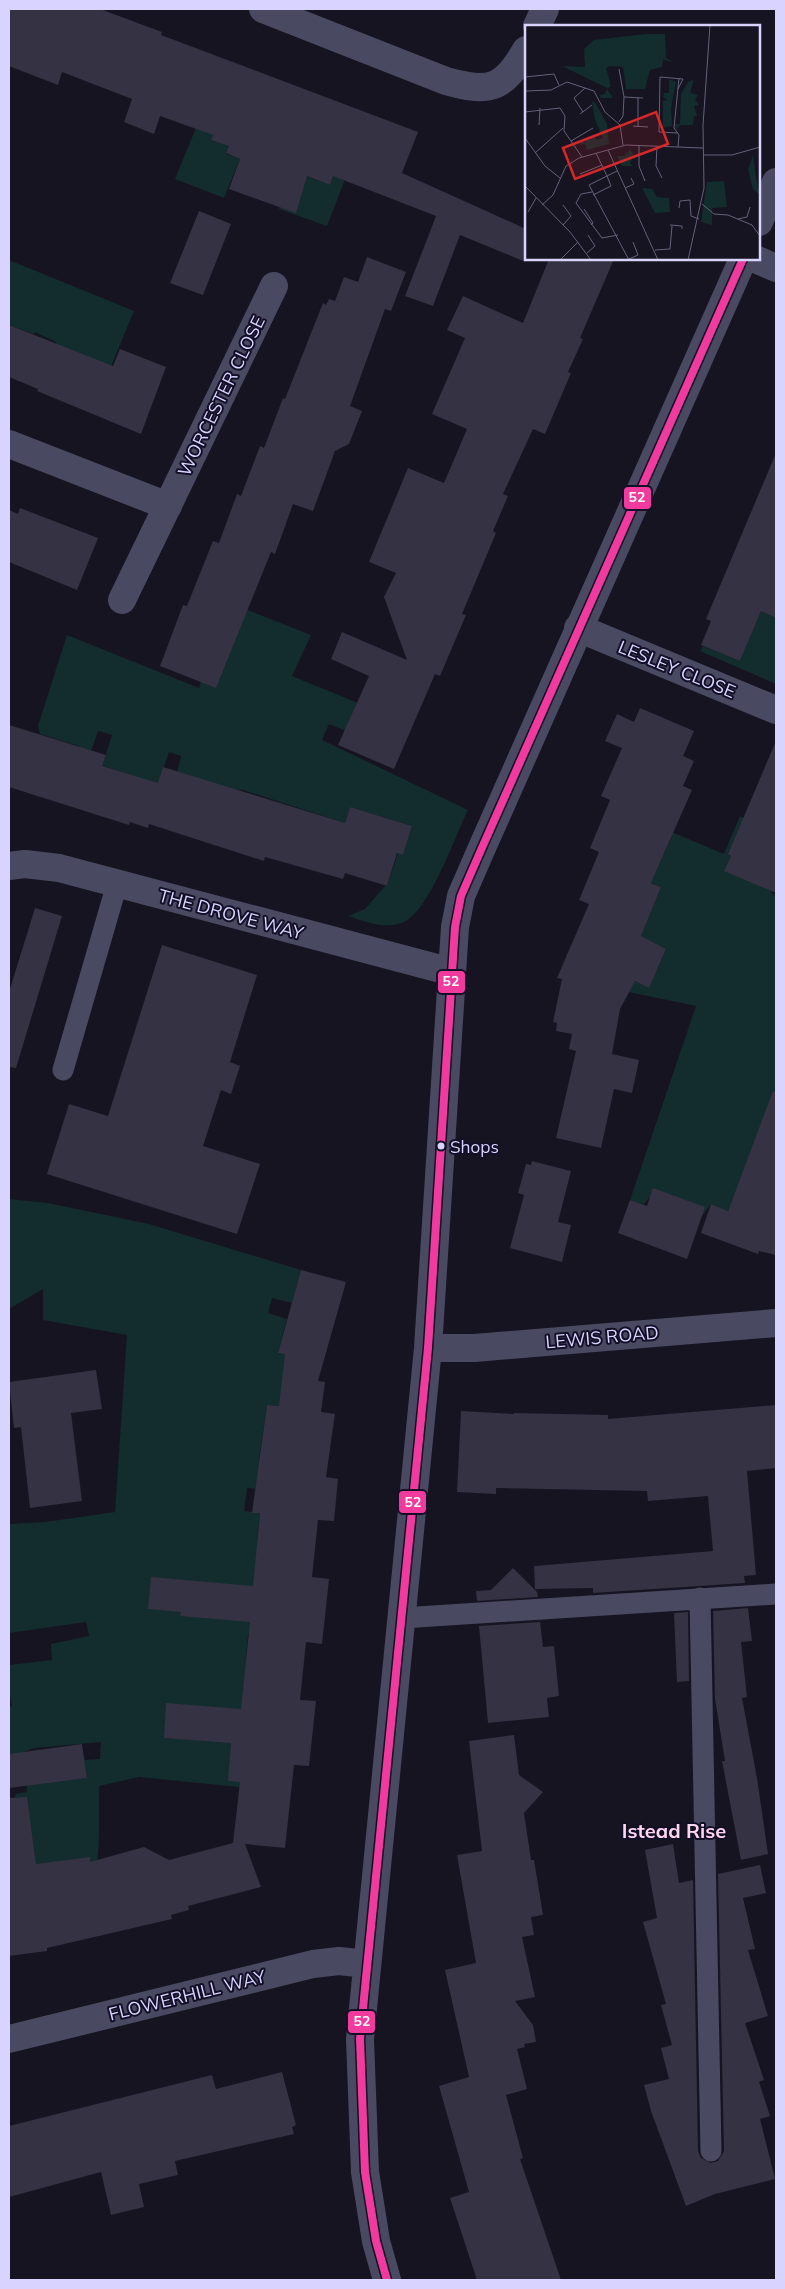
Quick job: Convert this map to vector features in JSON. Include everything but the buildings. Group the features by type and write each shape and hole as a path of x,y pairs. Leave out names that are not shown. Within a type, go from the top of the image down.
{"street":[{"path":"263,9 446,81 472,88 494,86 512,73 525,52"},
{"path":"537,25 545,9"},
{"path":"760,220 776,182"},
{"path":"384,2280 366,2172 363,2140 360,2039 428,1348 454,927 461,896 578,628 743,260"},
{"path":"757,260 776,268"},
{"name":"WORCESTER CLOSE","path":"122,600 274,286"},
{"path":"9,444 168,506"},
{"name":"LESLEY CLOSE","path":"578,628 776,710"},
{"name":"THE DROVE WAY","path":"9,866 25,864 59,868 452,972"},
{"name":"LEWIS ROAD","path":"428,1348 474,1348 776,1324"},
{"name":"FLOWERHILL WAY","path":"9,2039 313,1964 339,1961 367,1964"}],"lane":[{"path":"63,1070 117,884"},
{"path":"402,1618 776,1594"},
{"path":"700,1598 711,2151"}],"green space":[{"path":"196,128 213,135 211,140 229,146 226,154 240,159 224,198 175,179"},
{"path":"337,165 349,169 327,226 279,209 293,171 330,185"},
{"path":"9,260 134,311 110,369 55,347 56,342 35,332 34,334 9,325"},
{"path":"225,601 311,635 292,676 363,705 346,731 329,724 322,740 468,810 432,888 414,915 404,922 383,925 369,923 348,916 365,909 387,886 398,853 403,855 412,826 350,807 345,823 243,790 229,789 177,772 181,756 169,752 160,778 161,785 99,765 103,764 112,735 98,731 88,760 79,746 40,734 38,726 67,635 199,688"},
{"path":"761,611 776,618 776,684 700,651 703,646 740,661"},
{"path":"619,810 724,854 740,816 744,818 728,854 731,856 725,871 768,871 776,857 776,880 771,893 776,895 776,1149 755,1141 728,1211 711,1204 702,1216 650,1197 643,1205 630,1200 696,1006 590,984 597,969 566,956 567,953 631,982 632,980 649,987 666,949 597,916 643,930 661,887 608,864 653,878 672,836"},
{"path":"9,1199 48,1203 149,1224 301,1270 292,1303 272,1298 268,1313 287,1319 278,1352 294,1357 279,1406 267,1405 259,1460 278,1491 247,1488 244,1511 260,1513 257,1541 273,1543 256,1619 248,1635 246,1663 261,1665 232,1734 230,1757 248,1783 248,1788 139,1777 99,1786 99,1838 96,1887 9,1898 9,1885 38,1880 31,1828 20,1829 15,1794 27,1792 26,1780 87,1778 84,1760 100,1759 101,1742 34,1748 10,1757 9,1707 12,1706 9,1691 9,1665 52,1660 51,1644 89,1636 86,1622 9,1633 9,1524 45,1522 115,1512 127,1335 43,1320 43,1289 9,1309"}],"transit line":[{"name":"52","path":"387,2280 376,2241 365,2172 360,2039 428,1348 455,927 461,896 743,260"}],"place":[{"name":"Shops","path":"441,1146"}],"district":[{"name":"Istead Rise","path":"674,1830"}]}
